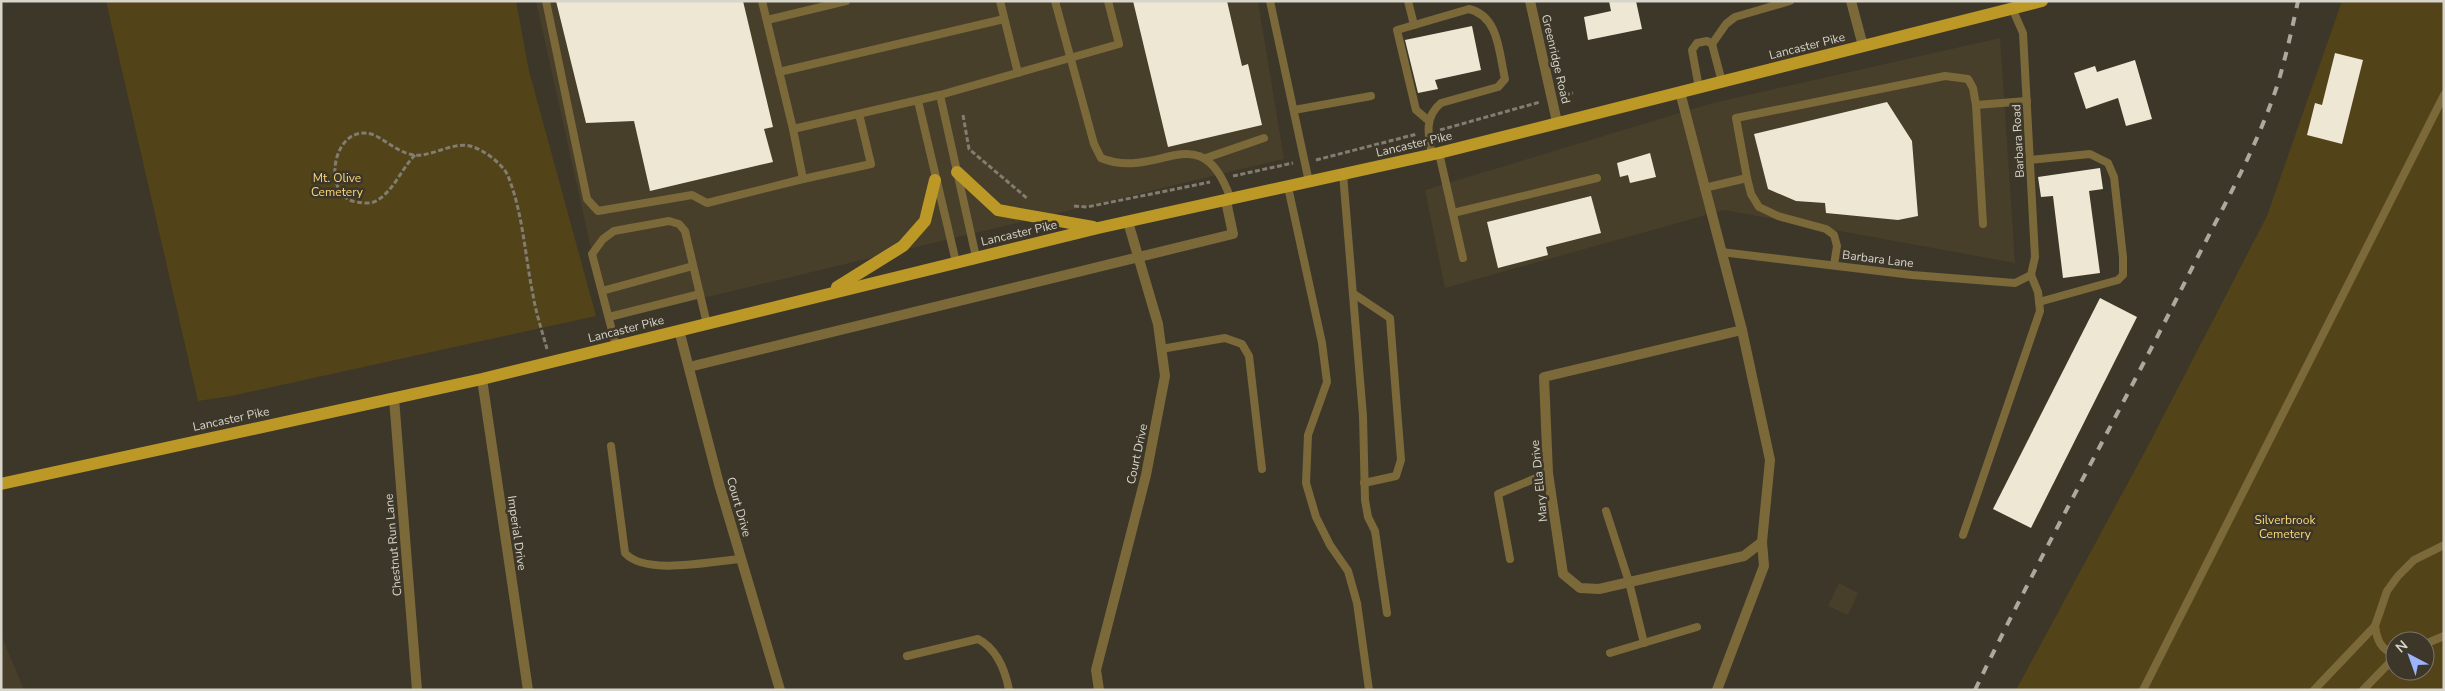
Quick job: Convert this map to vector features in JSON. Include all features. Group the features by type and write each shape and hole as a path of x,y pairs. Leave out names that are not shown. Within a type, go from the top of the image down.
{"main road":[{"name":"Lancaster Pike","path":"1,484 482,379 1098,228 1436,154 2042,1"},
{"path":"957,172 998,210 1098,228"},
{"path":"826,294 903,246 925,221 936,180"}],"street":[{"name":"Greenridge Road","path":"1530,1 1557,122"},
{"path":"1852,1 1863,46"},
{"path":"1680,92 1742,330 1770,460 1762,542 1764,566 1717,690"},
{"path":"689,366 1233,234 1228,200"},
{"name":"Court Drive","path":"1099,690 1096,670 1146,475 1165,376 1158,324 1128,222"},
{"name":"Court Drive","path":"679,330 719,484 780,690"},
{"name":"Mary Ella Drive","path":"1742,330 1544,377 1548,473 1563,574 1580,588 1599,589 1744,556 1762,542"},
{"name":"Imperial Drive","path":"482,379 528,690"},
{"name":"Chestnut Run Lane","path":"394,398 417,690"}],"lane":[{"path":"546,1 587,199 598,211 692,195 707,204 871,164 858,114"},
{"path":"762,1 793,129 803,180"},
{"path":"767,20 846,1"},
{"path":"1000,1 1018,73"},
{"path":"1055,1 1094,144 1101,158 1112,162 1136,162 1192,154 1206,158 1216,166 1224,179 1228,200"},
{"path":"793,129 918,101 1119,44 1108,1"},
{"path":"1270,1 1309,182"},
{"path":"1408,1 1414,25"},
{"path":"1463,1 1465,10"},
{"path":"1712,44 1726,24 1735,17 1790,1"},
{"name":"Barbara Road","path":"2012,8 2023,33 2036,257 2031,275"},
{"path":"1428,121 1416,110 1397,30 1465,10 1479,12 1489,20 1505,79 1498,87 1441,103 1433,109 1428,121 1428,132 1453,213 1463,258"},
{"path":"779,72 1004,19"},
{"path":"1699,88 1692,50 1697,43 1707,41 1712,44 1722,82"},
{"path":"1834,265 1837,246 1834,234 1778,216 1759,206 1751,194 1736,118 1945,76 1968,79 1973,88 1976,105 1983,224"},
{"path":"940,95 976,258"},
{"path":"2143,690 2444,95"},
{"path":"1294,110 1371,96"},
{"path":"918,101 956,262"},
{"path":"1976,105 2027,101"},
{"path":"1206,158 1264,138"},
{"path":"2030,160 2090,154 2108,163 2114,177 2123,256 2123,275 2118,280 2039,302"},
{"path":"1343,174 1363,416 1365,500 1368,517 1375,531 1387,613"},
{"path":"1453,213 1597,178"},
{"path":"1704,188 1747,178"},
{"path":"1288,187 1322,343 1327,382 1308,435 1306,484 1316,517 1330,545 1348,571 1357,603 1369,690"},
{"path":"616,346 592,254 603,239 614,231 669,221 678,224 685,231 707,324"},
{"name":"Barbara Lane","path":"1721,252 1912,275 2015,283 2031,275"},
{"path":"602,291 693,266"},
{"path":"1963,535 2040,311 2038,292 2031,275"},
{"path":"609,317 700,294"},
{"path":"1354,294 1390,318 1401,460 1396,476 1364,483"},
{"path":"1162,349 1225,338 1242,344 1249,356 1262,469"},
{"path":"611,446 625,554 629,558 635,562 668,565 741,558"},
{"path":"1510,558 1498,494 1548,473"},
{"path":"1606,511 1629,582 1644,643"},
{"path":"2314,690 2375,626 2387,591 2398,576 2414,560 2444,545"},
{"path":"2375,626 2380,644 2385,650"},
{"path":"1610,653 1698,627"},
{"path":"907,656 978,639 991,646 1000,663 1009,690"},
{"path":"2363,690 2385,667"}],"path":[{"path":"1064,206 1087,207 1304,161 1330,158 1428,132 1447,129 1573,93"},
{"path":"963,115 968,149 1031,201"},
{"path":"415,155 405,165 389,189 376,201 364,203 351,202 340,192 336,179 338,152 344,141 354,135 368,133 401,151 415,155 447,148 470,146 491,157 508,174 526,250 533,295 551,362"}],"shaded area":[{"path":"536,1 1258,1 1284,159 607,321"},
{"path":"2000,38 2015,263 1724,210 1445,288 1425,190 1713,103"},
{"path":"1839,583 1858,593 1848,615 1828,606"},
{"path":"1,635 24,690 1,690"}],"green space":[{"name":"Mt. Olive Cemetery","path":"106,1 516,1 529,71 596,316 231,396 198,401"},
{"name":"Silverbrook Cemetery","path":"2342,1 2444,1 2444,690 2016,690 2149,444 2267,216"}],"building":[{"path":"556,1 743,1 773,127 764,129 773,162 650,191 634,121 586,123"},
{"path":"1133,1 1227,1 1242,66 1248,64 1262,125 1168,147"},
{"path":"1609,1 1636,1 1642,29 1588,40 1584,17 1611,11"},
{"path":"1472,26 1481,70 1435,80 1438,89 1418,93 1405,40"},
{"path":"2335,53 2363,60 2342,144 2307,135 2315,103 2322,105"},
{"path":"2135,60 2152,119 2126,126 2118,98 2086,109 2074,73 2095,66 2097,72"},
{"path":"1887,102 1912,141 1918,216 1898,220 1826,213 1825,203 1796,201 1768,189 1754,134"},
{"path":"1650,153 1656,177 1630,183 1628,175 1620,177 1617,163"},
{"path":"2100,168 2103,189 2089,191 2100,273 2063,278 2053,196 2041,197 2038,177"},
{"path":"1591,196 1601,233 1546,247 1548,255 1498,268 1487,222"},
{"path":"2100,298 2137,317 2031,528 1993,509"}],"railway":[{"path":"1975,690 2248,158 2278,83 2298,1"}]}
